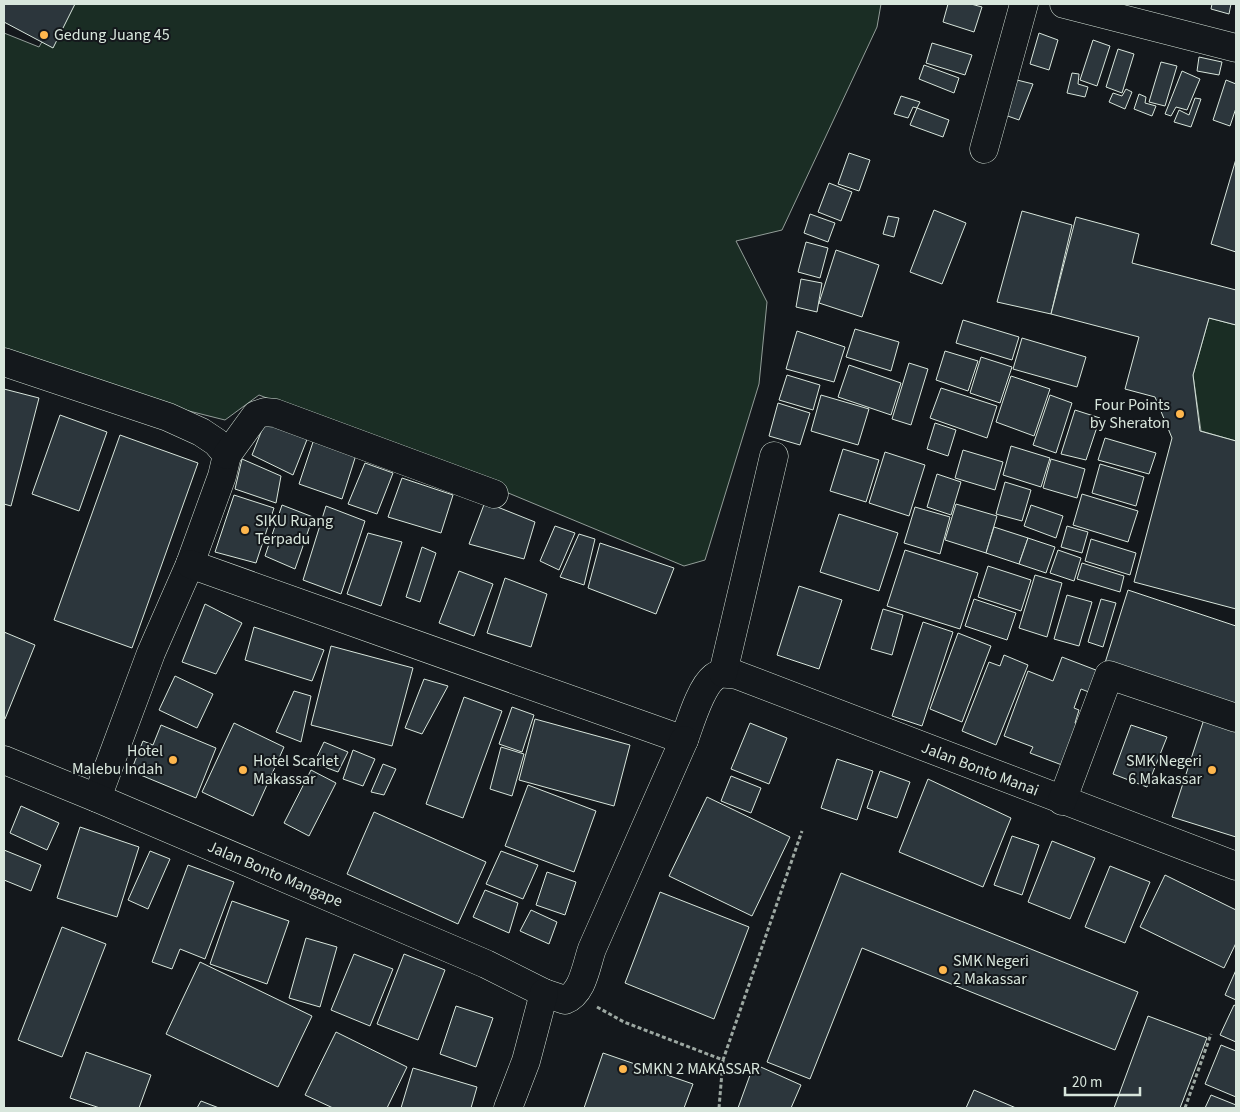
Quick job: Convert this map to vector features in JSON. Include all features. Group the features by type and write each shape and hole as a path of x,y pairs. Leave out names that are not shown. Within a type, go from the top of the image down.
{"street":[{"path":"984,149 1024,4"},
{"path":"1064,4 1236,48"},
{"path":"4,362 168,417 201,432 216,442 227,455"},
{"path":"98,798 151,653 190,564 222,476 227,455 256,415 265,412 275,414 494,494"},
{"path":"574,994 684,740 702,693 714,676 723,673 774,456"},
{"path":"190,564 684,740"},
{"name":"Jalan Bonto Manai","path":"723,673 737,675 1236,866"},
{"path":"1062,800 1109,675 1236,718"},
{"name":"Jalan Bonto Mangape","path":"4,760 98,798 486,964 544,993 565,1000 574,994"},
{"path":"508,1108 526,1061 544,993"}],"path":[{"path":"719,1108 723,1060 802,831"},
{"path":"574,994 624,1022 723,1060"},
{"path":"1185,1108 1211,1034"}],"green space":[{"path":"63,4 881,4 877,27 782,230 736,241 767,302 759,384 705,560 684,566 477,480 259,395 225,420 165,405 4,350 4,33 39,47"},
{"path":"1209,318 1236,325 1236,441 1201,431 1193,375"}],"building":[{"name":"Gedung Juang 45","path":"4,4 75,4 53,48 4,22"},
{"path":"948,4 971,4 982,7 974,32 943,22"},
{"path":"1212,4 1231,4 1229,14 1211,9"},
{"path":"1039,33 1058,40 1049,70 1030,64"},
{"path":"1093,40 1110,46 1097,86 1080,80"},
{"path":"932,43 972,55 965,75 926,63"},
{"path":"1118,49 1134,54 1122,93 1106,87"},
{"path":"1199,57 1222,62 1219,75 1197,71"},
{"path":"1161,62 1177,66 1165,106 1149,102"},
{"path":"924,65 959,78 954,93 919,79"},
{"path":"1182,71 1200,79 1187,110 1176,107 1171,116 1165,114"},
{"path":"1072,73 1079,74 1078,84 1088,87 1085,97 1067,93"},
{"path":"1009,78 1033,84 1019,120 1002,114"},
{"path":"1226,80 1236,84 1236,108 1230,126 1213,120"},
{"path":"1126,89 1132,92 1125,109 1109,102 1113,93 1122,96"},
{"path":"1139,94 1146,97 1145,103 1156,106 1152,116 1134,109"},
{"path":"901,96 920,102 917,108 913,107 908,118 894,114"},
{"path":"1195,98 1201,99 1191,127 1174,122 1179,110 1189,115"},
{"path":"917,108 949,120 943,137 910,125"},
{"path":"849,153 870,160 859,191 838,184"},
{"path":"1236,159 1236,252 1211,244"},
{"path":"829,183 852,192 841,221 818,212"},
{"path":"934,210 966,223 942,284 910,272"},
{"path":"1022,211 1072,225 1051,314 997,302"},
{"path":"810,214 835,223 828,242 804,233"},
{"path":"888,216 899,218 894,237 883,234"},
{"name":"Four Points by Sheraton","path":"1076,217 1139,234 1132,263 1236,290 1236,325 1209,318 1193,375 1200,431 1236,441 1236,609 1134,582 1172,438 1155,397 1125,389 1139,337 1051,314"},
{"path":"806,242 828,248 820,278 798,272"},
{"path":"836,250 879,265 862,317 819,303"},
{"path":"801,279 822,283 817,312 796,307"},
{"path":"963,320 1019,337 1012,360 956,343"},
{"path":"855,329 899,342 891,371 846,357"},
{"path":"797,331 845,347 834,382 786,369"},
{"path":"1022,338 1086,357 1077,387 1013,369"},
{"path":"945,351 978,361 968,391 936,380"},
{"path":"981,357 1012,367 1000,403 970,393"},
{"path":"909,363 928,369 911,425 892,419"},
{"path":"849,365 901,383 891,415 838,397"},
{"path":"787,375 820,385 813,410 779,400"},
{"path":"1011,376 1050,389 1034,436 996,422"},
{"path":"941,388 997,406 987,438 930,418"},
{"path":"4,389 39,398 11,506 4,504"},
{"path":"821,395 869,409 858,445 811,431"},
{"path":"1050,395 1072,403 1056,453 1033,445"},
{"path":"778,403 810,413 800,445 769,436"},
{"path":"1075,410 1100,418 1086,460 1061,454"},
{"path":"60,415 107,432 79,511 32,494"},
{"path":"265,422 308,437 293,475 252,455"},
{"path":"935,423 956,430 948,456 927,449"},
{"path":"120,435 198,463 132,648 54,620"},
{"path":"1105,438 1156,453 1149,474 1098,460"},
{"path":"314,439 356,455 342,499 299,484"},
{"path":"1011,446 1050,458 1041,487 1003,475"},
{"path":"843,449 879,460 866,502 830,491"},
{"path":"963,450 1003,462 995,490 955,478"},
{"path":"885,452 925,465 909,516 869,503"},
{"path":"242,459 281,476 276,503 235,489"},
{"path":"1051,459 1085,469 1077,498 1043,488"},
{"path":"365,463 393,473 377,514 348,504"},
{"path":"1100,464 1144,477 1136,506 1092,493"},
{"path":"937,474 961,482 951,515 927,507"},
{"path":"402,478 453,495 441,533 388,517"},
{"path":"1005,482 1031,490 1022,521 996,514"},
{"path":"1082,494 1138,511 1128,542 1073,525"},
{"name":"SIKU Ruang Terpadu","path":"234,495 274,508 256,563 215,552"},
{"path":"485,502 535,522 524,559 469,544"},
{"path":"956,504 997,516 986,553 945,540"},
{"path":"282,505 313,517 295,569 265,556"},
{"path":"1031,505 1063,516 1056,538 1024,526"},
{"path":"326,506 365,521 341,594 303,580"},
{"path":"915,507 950,517 940,554 904,543"},
{"path":"839,514 898,533 879,591 820,572"},
{"path":"555,526 575,533 559,570 540,561"},
{"path":"1067,526 1088,532 1082,553 1061,547"},
{"path":"994,527 1028,538 1019,564 986,553"},
{"path":"368,533 402,542 381,606 347,594"},
{"path":"579,534 595,539 584,585 560,577"},
{"path":"1028,538 1055,547 1046,573 1019,564"},
{"path":"1091,539 1136,553 1130,575 1085,561"},
{"path":"600,543 674,568 656,614 588,588"},
{"path":"422,547 436,553 420,602 406,597"},
{"path":"905,550 978,573 960,629 887,606"},
{"path":"1058,550 1081,558 1074,581 1050,573"},
{"path":"1082,563 1124,576 1120,592 1077,579"},
{"path":"988,566 1031,580 1021,611 978,597"},
{"path":"459,571 493,584 474,636 439,623"},
{"path":"1035,575 1062,583 1047,637 1019,628"},
{"path":"505,578 547,594 531,647 487,633"},
{"path":"799,586 842,600 819,669 777,655"},
{"path":"1128,590 1236,626 1236,710 1104,666"},
{"path":"1067,595 1092,602 1079,646 1054,639"},
{"path":"974,599 1016,613 1007,640 965,626"},
{"path":"1101,599 1116,603 1103,647 1088,642"},
{"path":"205,604 242,623 216,674 182,662"},
{"path":"883,609 903,615 892,655 871,649"},
{"path":"923,622 953,632 922,726 892,716"},
{"path":"254,627 324,650 312,681 245,660"},
{"path":"4,632 35,645 5,719 4,719"},
{"path":"958,633 991,646 962,722 930,709"},
{"path":"331,646 413,668 392,746 311,725"},
{"path":"1004,655 1028,665 996,745 962,731 989,662 1000,666"},
{"path":"1062,657 1101,672 1094,694 1081,689 1074,708 1079,710 1075,723 1085,726 1070,768 1030,753 1033,747 1004,736 1028,671 1053,681"},
{"path":"175,676 213,694 197,728 159,710"},
{"path":"424,679 448,686 422,734 405,728"},
{"path":"294,691 311,696 301,742 276,732"},
{"path":"464,697 502,711 463,818 426,804"},
{"path":"512,707 534,715 522,752 499,744"},
{"name":"SMK Negeri 6 Makassar","path":"1206,713 1236,723 1236,837 1172,817"},
{"path":"535,719 630,745 614,806 519,780"},
{"name":"Hotel Scarlet Makassar","path":"234,723 284,747 253,816 202,792"},
{"path":"750,723 787,738 769,784 731,769"},
{"name":"Hotel Malebu Indah","path":"161,725 216,748 196,798 131,771 143,741 153,745"},
{"path":"1131,725 1167,737 1147,787 1113,774"},
{"path":"324,742 348,752 338,772 314,763"},
{"path":"501,747 524,754 512,796 490,789"},
{"path":"353,750 375,759 363,786 343,779"},
{"path":"837,759 873,771 857,820 821,808"},
{"path":"383,764 396,769 384,795 371,792"},
{"path":"311,770 336,783 309,836 284,823"},
{"path":"880,771 910,782 897,818 867,808"},
{"path":"731,776 761,788 751,813 721,801"},
{"path":"928,779 1011,818 983,887 899,852"},
{"path":"528,785 596,811 574,872 505,846"},
{"path":"707,797 790,837 752,916 669,876"},
{"path":"21,806 59,823 47,850 10,833"},
{"path":"374,812 486,862 458,924 347,874"},
{"path":"80,827 139,847 117,917 57,898"},
{"path":"1012,836 1039,845 1022,895 994,885"},
{"path":"1052,841 1095,858 1070,919 1028,902"},
{"path":"4,850 41,865 31,891 4,880"},
{"path":"150,851 170,859 148,909 128,900"},
{"path":"501,851 538,865 523,899 486,884"},
{"path":"188,865 234,882 205,959 180,949 172,969 152,962"},
{"path":"1110,866 1150,882 1125,943 1085,927"},
{"path":"547,872 576,882 565,915 536,905"},
{"path":"841,873 1138,992 1115,1050 862,948 810,1079 767,1062"},
{"path":"1165,875 1236,910 1236,943 1224,968 1140,927"},
{"path":"485,890 518,903 509,933 473,917"},
{"path":"660,892 749,927 714,1019 625,983"},
{"path":"232,901 289,921 267,984 210,964"},
{"path":"531,910 557,922 549,944 520,931"},
{"path":"62,927 106,944 62,1057 18,1040"},
{"path":"306,938 337,947 320,1007 289,998"},
{"path":"354,954 393,969 370,1026 331,1010"},
{"path":"404,954 445,970 418,1040 377,1024"},
{"path":"200,962 312,1016 278,1087 166,1034"},
{"path":"1236,970 1236,1000 1225,995"},
{"path":"1234,1005 1236,1006 1236,1042 1220,1035"},
{"path":"456,1006 493,1018 476,1067 440,1054"},
{"path":"1148,1016 1207,1038 1180,1108 1114,1108"},
{"path":"336,1032 407,1067 387,1108 333,1108 305,1095"},
{"path":"1221,1045 1236,1051 1236,1097 1205,1084"},
{"path":"86,1052 151,1075 139,1108 100,1108 70,1098"},
{"name":"SMKN 2 MAKASSAR","path":"603,1053 693,1084 684,1108 584,1108"},
{"path":"754,1064 801,1085 791,1108 738,1108"},
{"path":"413,1068 477,1087 471,1108 401,1108"},
{"path":"974,1090 1016,1108 966,1108"},
{"path":"1211,1095 1236,1105 1236,1108 1205,1108"},
{"path":"201,1101 219,1108 197,1108"}],"place":[{"name":"Gedung Juang 45","path":"44,35"},
{"name":"Four Points by Sheraton","path":"1180,414"},
{"name":"SIKU Ruang Terpadu","path":"245,530"},
{"name":"Hotel Malebu Indah","path":"173,760"},
{"name":"Hotel Scarlet Makassar","path":"243,770"},
{"name":"SMK Negeri 6 Makassar","path":"1212,770"},
{"name":"SMK Negeri 2 Makassar","path":"943,970"},
{"name":"SMKN 2 MAKASSAR","path":"623,1069"}]}
